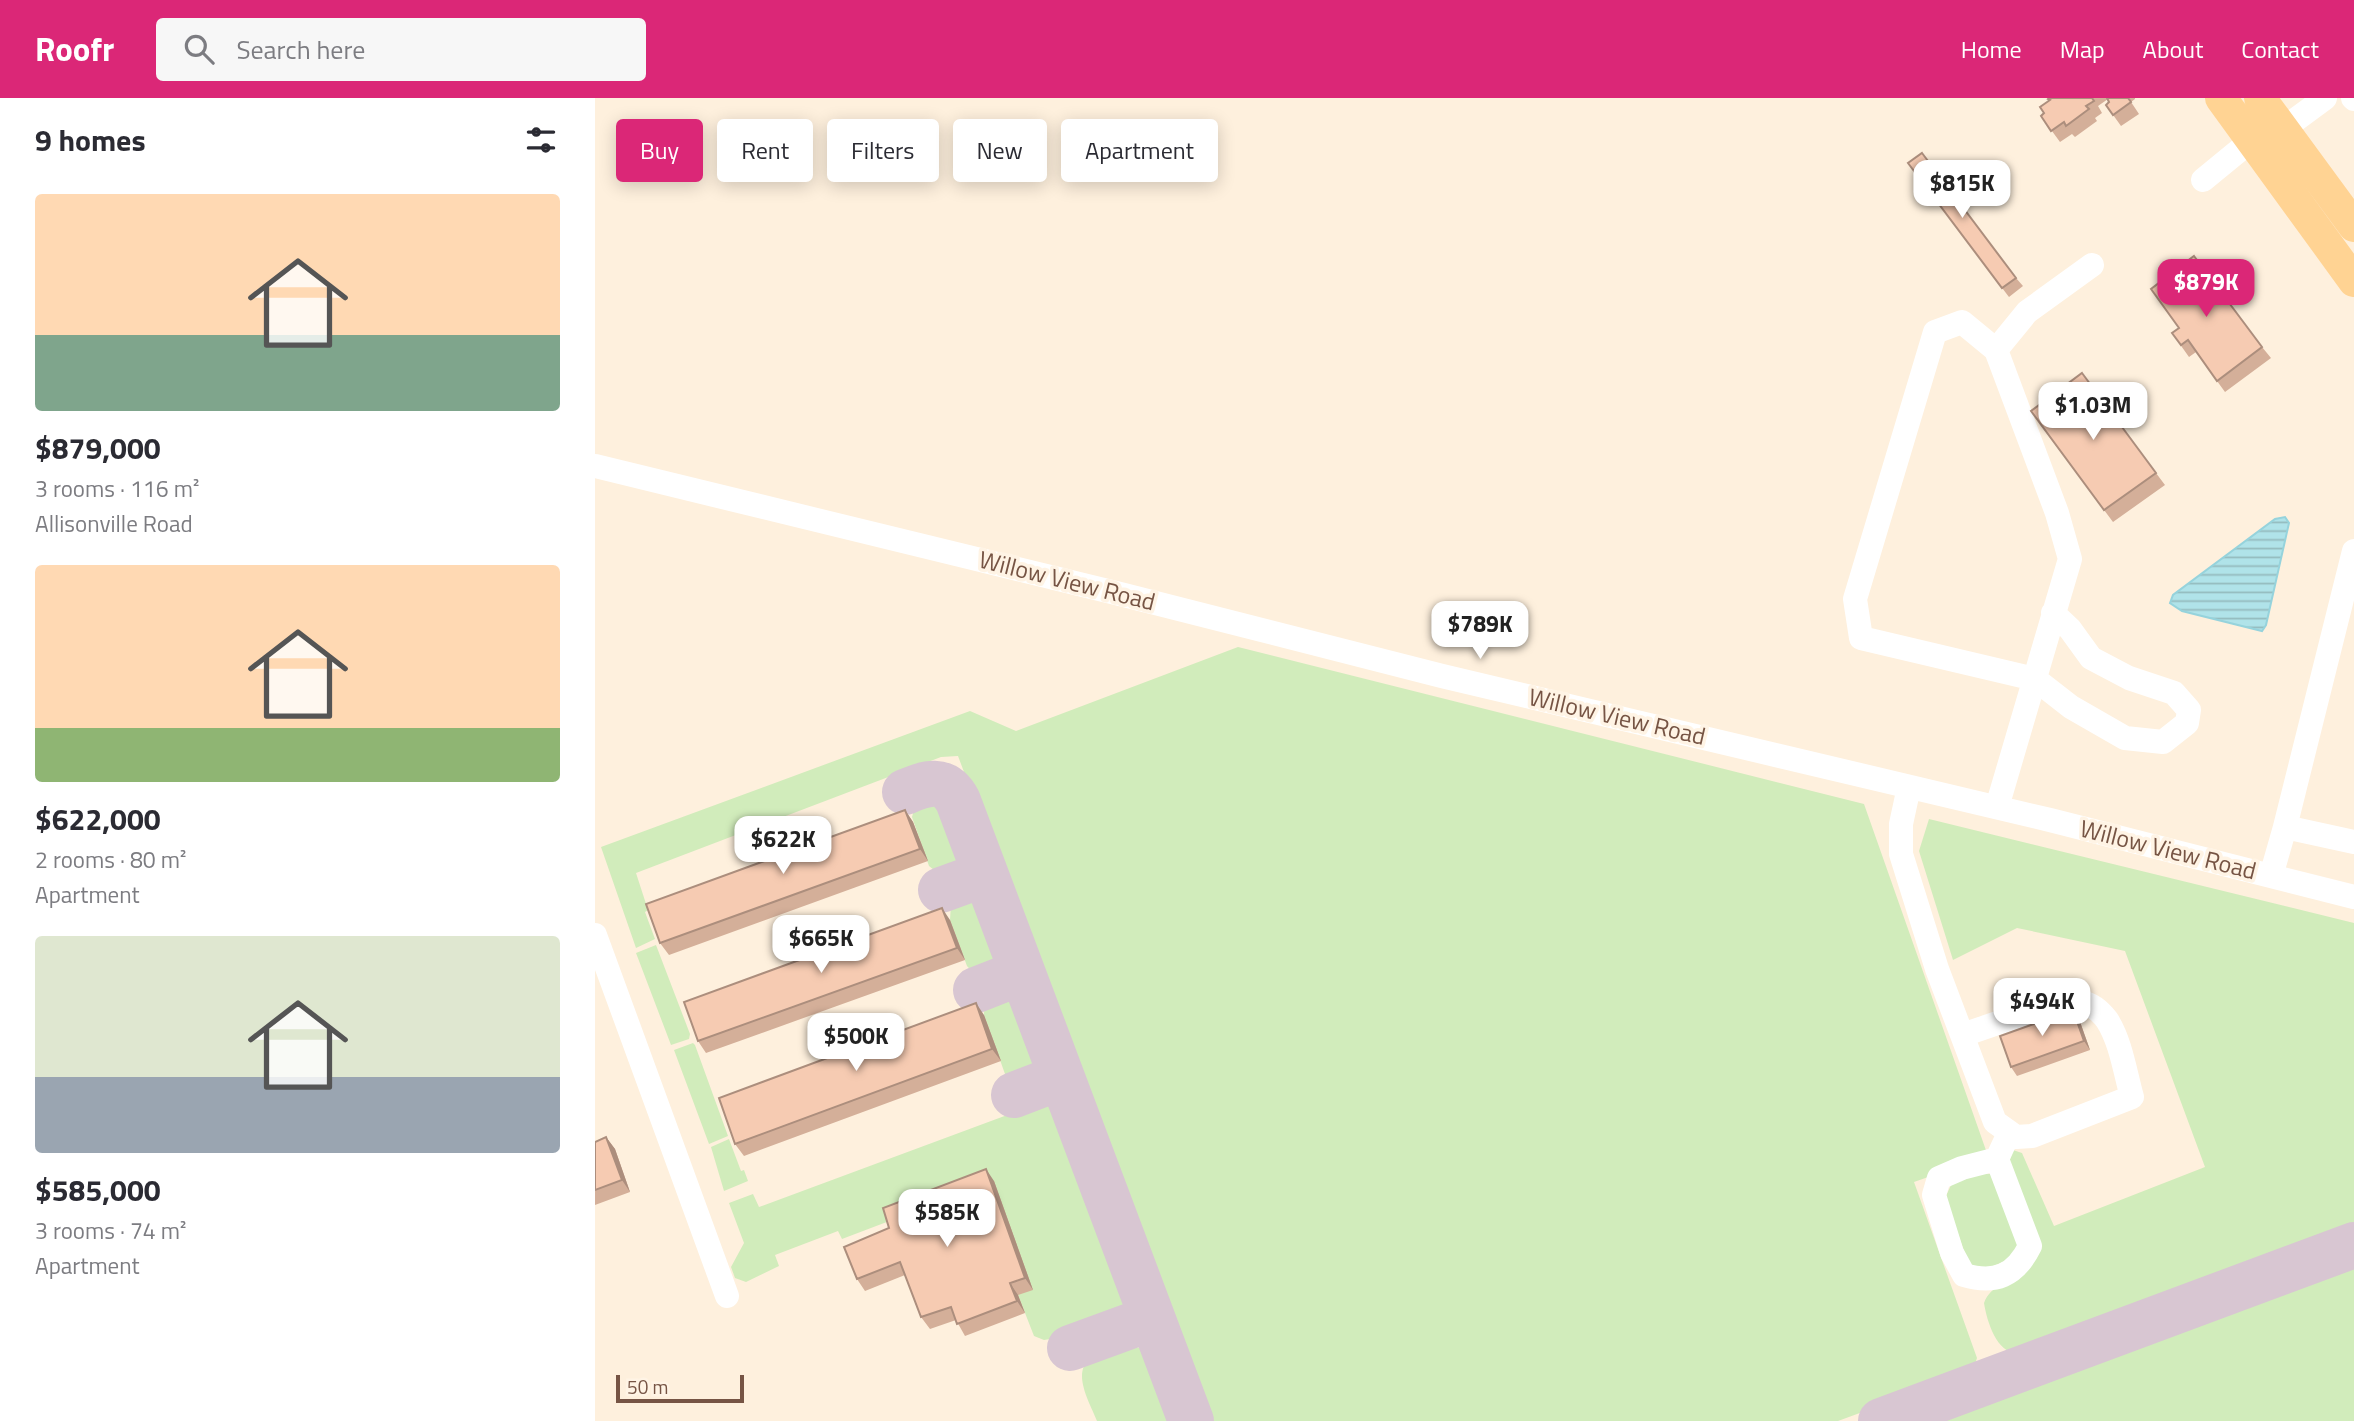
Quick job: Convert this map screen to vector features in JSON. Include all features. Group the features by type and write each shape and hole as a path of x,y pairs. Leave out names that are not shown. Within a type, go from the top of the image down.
{"main road":[{"path":"2221,98 2354,281"},
{"path":"2260,98 2354,226"}],"street":[{"path":"2203,180 2242,148 2283,129 2325,98"},
{"path":"1996,350 2027,312 2092,265"},
{"path":"1997,807 2037,689 2053,613 2070,559 2057,513 1996,350 1962,322 1935,332 1855,599 1861,638 2037,689 2125,737 2163,741 2187,723 2189,710 2174,693 2129,678 2091,658 2070,629 2053,613"},
{"name":"Willow View Road","path":"596,470 1124,594 1442,676 1997,807 2354,897"},
{"path":"2271,876 2354,551"},
{"path":"1909,787 1901,824 1901,854 1937,969 1962,1035 1995,1122 2016,1137 2032,1136 2132,1097 2112,1030 2099,1011 2089,1004 2079,1001 2061,1004 1962,1035"},
{"path":"2285,827 2354,842"},
{"path":"595,935 727,1296"},
{"path":"1997,1159 1962,1168 1939,1178 1934,1195 1952,1253 1964,1275 1983,1280 2004,1275 2022,1262 2030,1246 1997,1159 2009,1133"}],"green space":[{"path":"1238,647 1864,804 1988,1156 1914,1182 1977,1358 1966,1374 1838,1421 1208,1421 958,756 941,757 636,873 648,910 645,912 655,939 636,948 601,847 970,711 1016,731"},
{"path":"929,800 943,807 961,855 958,867 939,874 929,866 912,817 915,806"},
{"path":"1929,819 2354,923 2354,1229 2022,1353 2006,1350 1995,1337 1984,1303 1996,1288 2025,1274 2008,1165 2013,1150 2022,1153 2054,1226 2205,1167 2125,951 2017,928 1953,960 1919,851"},
{"path":"969,898 978,901 997,956 994,965 977,971 972,971 967,966 950,920 951,904"},
{"path":"656,945 690,1034 689,1039 671,1045 636,953"},
{"path":"1001,997 1011,997 1017,1003 1037,1057 1035,1070 1024,1075 1005,1074 984,1015 987,1005"},
{"path":"693,1043 728,1136 709,1144 674,1050"},
{"path":"1045,1103 1057,1111 1125,1295 1122,1310 1115,1315 1050,1339 1034,1336 1018,1295 892,1220 842,1239 838,1231 775,1255 779,1266 746,1282 735,1278 731,1267 744,1243 729,1203 753,1194 759,1207"},
{"path":"729,1139 741,1171 744,1170 748,1181 724,1191 711,1147"},
{"path":"1977,1173 1991,1174 2021,1254 1980,1272 1968,1262 1946,1196 1951,1185"},
{"path":"2354,1262 2354,1421 1927,1421"},
{"path":"1127,1346 1141,1348 1147,1353 1172,1421 1097,1421 1084,1389 1082,1372 1090,1359"}],"water":[{"path":"2285,517 2289,523 2266,625 2262,631 2182,611 2170,603 2173,595 2275,519"}],"building":[{"path":"2049,98 2092,98 2094,101 2086,106 2089,109 2066,126 2064,122 2051,131 2041,116 2044,113 2040,107 2050,100"},
{"path":"2107,98 2128,98 2131,102 2113,115 2106,105 2109,102"},
{"path":"1922,153 2016,278 2002,288 1908,163"},
{"path":"2194,256 2262,347 2217,381 2188,340 2181,345 2172,333 2179,328 2151,289"},
{"path":"2082,373 2156,473 2104,510 2031,411"},
{"path":"905,810 920,849 660,943 646,904"},
{"path":"942,908 957,948 698,1041 684,1002"},
{"path":"976,1003 992,1049 735,1144 719,1098"},
{"path":"2073,1010 2084,1041 2011,1067 2000,1036"},
{"path":"606,1137 622,1180 595,1190 595,1142"},
{"path":"986,1169 1025,1278 1010,1283 1017,1301 957,1324 951,1307 921,1317 900,1262 857,1279 844,1247 889,1228 883,1208"}],"taxiway":[{"path":"905,792 928,784 941,785 953,793 958,801 1191,1421"},
{"path":"941,890 985,874"},
{"path":"976,990 1022,972"},
{"path":"1014,1095 1061,1077"},
{"path":"1881,1421 2354,1245"},
{"path":"1070,1348 1152,1318"}]}
